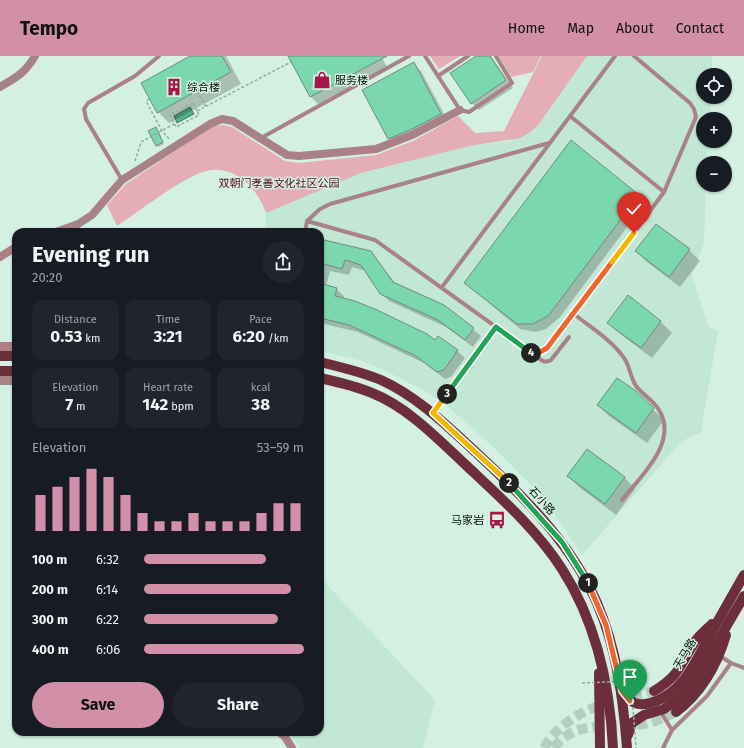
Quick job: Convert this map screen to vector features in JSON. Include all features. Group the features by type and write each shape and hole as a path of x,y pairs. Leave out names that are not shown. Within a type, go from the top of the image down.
{"main road":[{"path":"0,356 12,356"},
{"name":"石小路","path":"324,363 351,369 381,380 408,395 433,413 524,498 562,542 587,581 606,625 622,691 626,744"},
{"path":"0,371 12,371"},
{"path":"324,379 374,393 399,408 422,425 496,494 536,534 562,570 582,609 599,657 611,712 613,748"},
{"name":"天马路","path":"626,744 632,723 644,715 660,710 681,697 695,680 744,575"},
{"name":"天马路","path":"622,691 630,701 642,706 660,701 675,690 688,674 726,616 744,596"},
{"path":"676,712 686,704 702,685 720,656 726,616"},
{"path":"654,691 668,682 676,673 697,639 726,616"},
{"path":"599,657 600,748"}],"street":[{"path":"0,87 22,74 36,56"},
{"path":"67,228 78,224 92,215 122,180 210,124 222,120 233,121 287,155 299,156 376,149 412,135 460,110"},
{"path":"0,257 12,250"},
{"path":"0,347 12,347"},
{"path":"0,380 12,380"},
{"path":"284,736 292,748"}],"lane":[{"path":"122,180 86,119 84,109 88,103 135,76 159,56"},
{"path":"260,138 410,56"},
{"path":"425,56 460,110 469,112 511,85 512,80 496,56"},
{"path":"438,76 468,56"},
{"path":"442,287 615,56"},
{"path":"535,355 547,348 574,314 664,192 696,117 694,109 690,103 634,56"},
{"path":"570,116 664,192"},
{"path":"306,228 307,221 320,209 330,204 550,143"},
{"path":"307,221 375,240 544,362 551,360 570,337"},
{"path":"574,314 620,352 628,364 635,384 653,401 660,411 664,421 662,444 656,457 622,500"},
{"path":"433,413 496,327"},
{"path":"720,656 731,663 744,668"},
{"path":"663,748 672,730 706,696 731,663"},
{"path":"660,710 672,730"}],"path":[{"path":"198,111 291,62"},
{"path":"197,91 206,107"},
{"path":"149,99 146,101 162,130 174,147"},
{"path":"193,103 199,115 176,127 174,124 170,115 193,103"},
{"path":"134,163 138,158 141,142 174,124"},
{"path":"582,683 631,681 636,748"}],"shaded area":[{"path":"587,56 712,56 712,68 696,68 696,104 711,104 710,112 696,112 696,148 708,148 707,156 696,156 696,192 706,192 704,243 692,275 708,326 718,331 701,432 682,441 582,555 542,496 493,447 446,405 425,391 382,369 359,360 324,352 324,228 265,228 266,213 361,173 470,146 510,141 539,124"},
{"path":"190,107 194,114 177,123 174,116"},
{"path":"324,576 327,585 435,700 423,748 301,748 290,736 324,736"}],"green space":[{"path":"430,56 460,56 439,69"},
{"path":"499,56 541,56 533,72 511,77"},
{"name":"双朝门孝善文化社区公园","path":"542,56 587,56 539,124 529,133 520,138 470,146 361,173 266,213 257,195 244,180 226,171 217,170 206,171 185,180 117,226 107,205 126,184 211,127 223,125 232,127 285,161 299,163 376,155 413,141 458,116 475,133 504,131"}],"building":[{"name":"综合楼","path":"190,56 222,56 231,72 157,113 141,83"},
{"name":"服务楼","path":"288,56 387,56 310,97"},
{"path":"476,56 490,56 506,80 471,104 450,73"},
{"path":"414,62 441,114 410,130 388,139 362,90"},
{"path":"156,127 163,142 156,146 148,131"},
{"path":"571,140 639,195 549,315 533,324 517,324 464,283"},
{"path":"656,224 690,249 669,277 635,251"},
{"path":"324,240 371,251 393,282 444,305 474,328 465,340 438,320 380,294 361,265 345,260 342,269 324,264"},
{"path":"324,284 337,288 335,296 355,301 377,310 427,334 435,340 438,336 458,350 444,370 437,372 416,356 349,325 324,319"},
{"path":"628,295 661,321 641,348 607,323"},
{"path":"617,378 636,391 654,408 636,433 597,405"},
{"path":"587,449 625,477 605,504 567,476"}],"tunnel":[{"path":"544,748 565,724 578,715 607,703 654,691"},
{"path":"554,748 573,732 596,727 644,724 676,712"}],"place":[{"name":"服务楼","path":"322,80"},
{"name":"综合楼","path":"174,87"},
{"name":"马家岩","path":"497,520"}],"route":[{"path":"630,701 622,691 606,625 598,603 587,581 562,542 524,498 433,413 496,327 535,355 547,348 634,233"}]}
